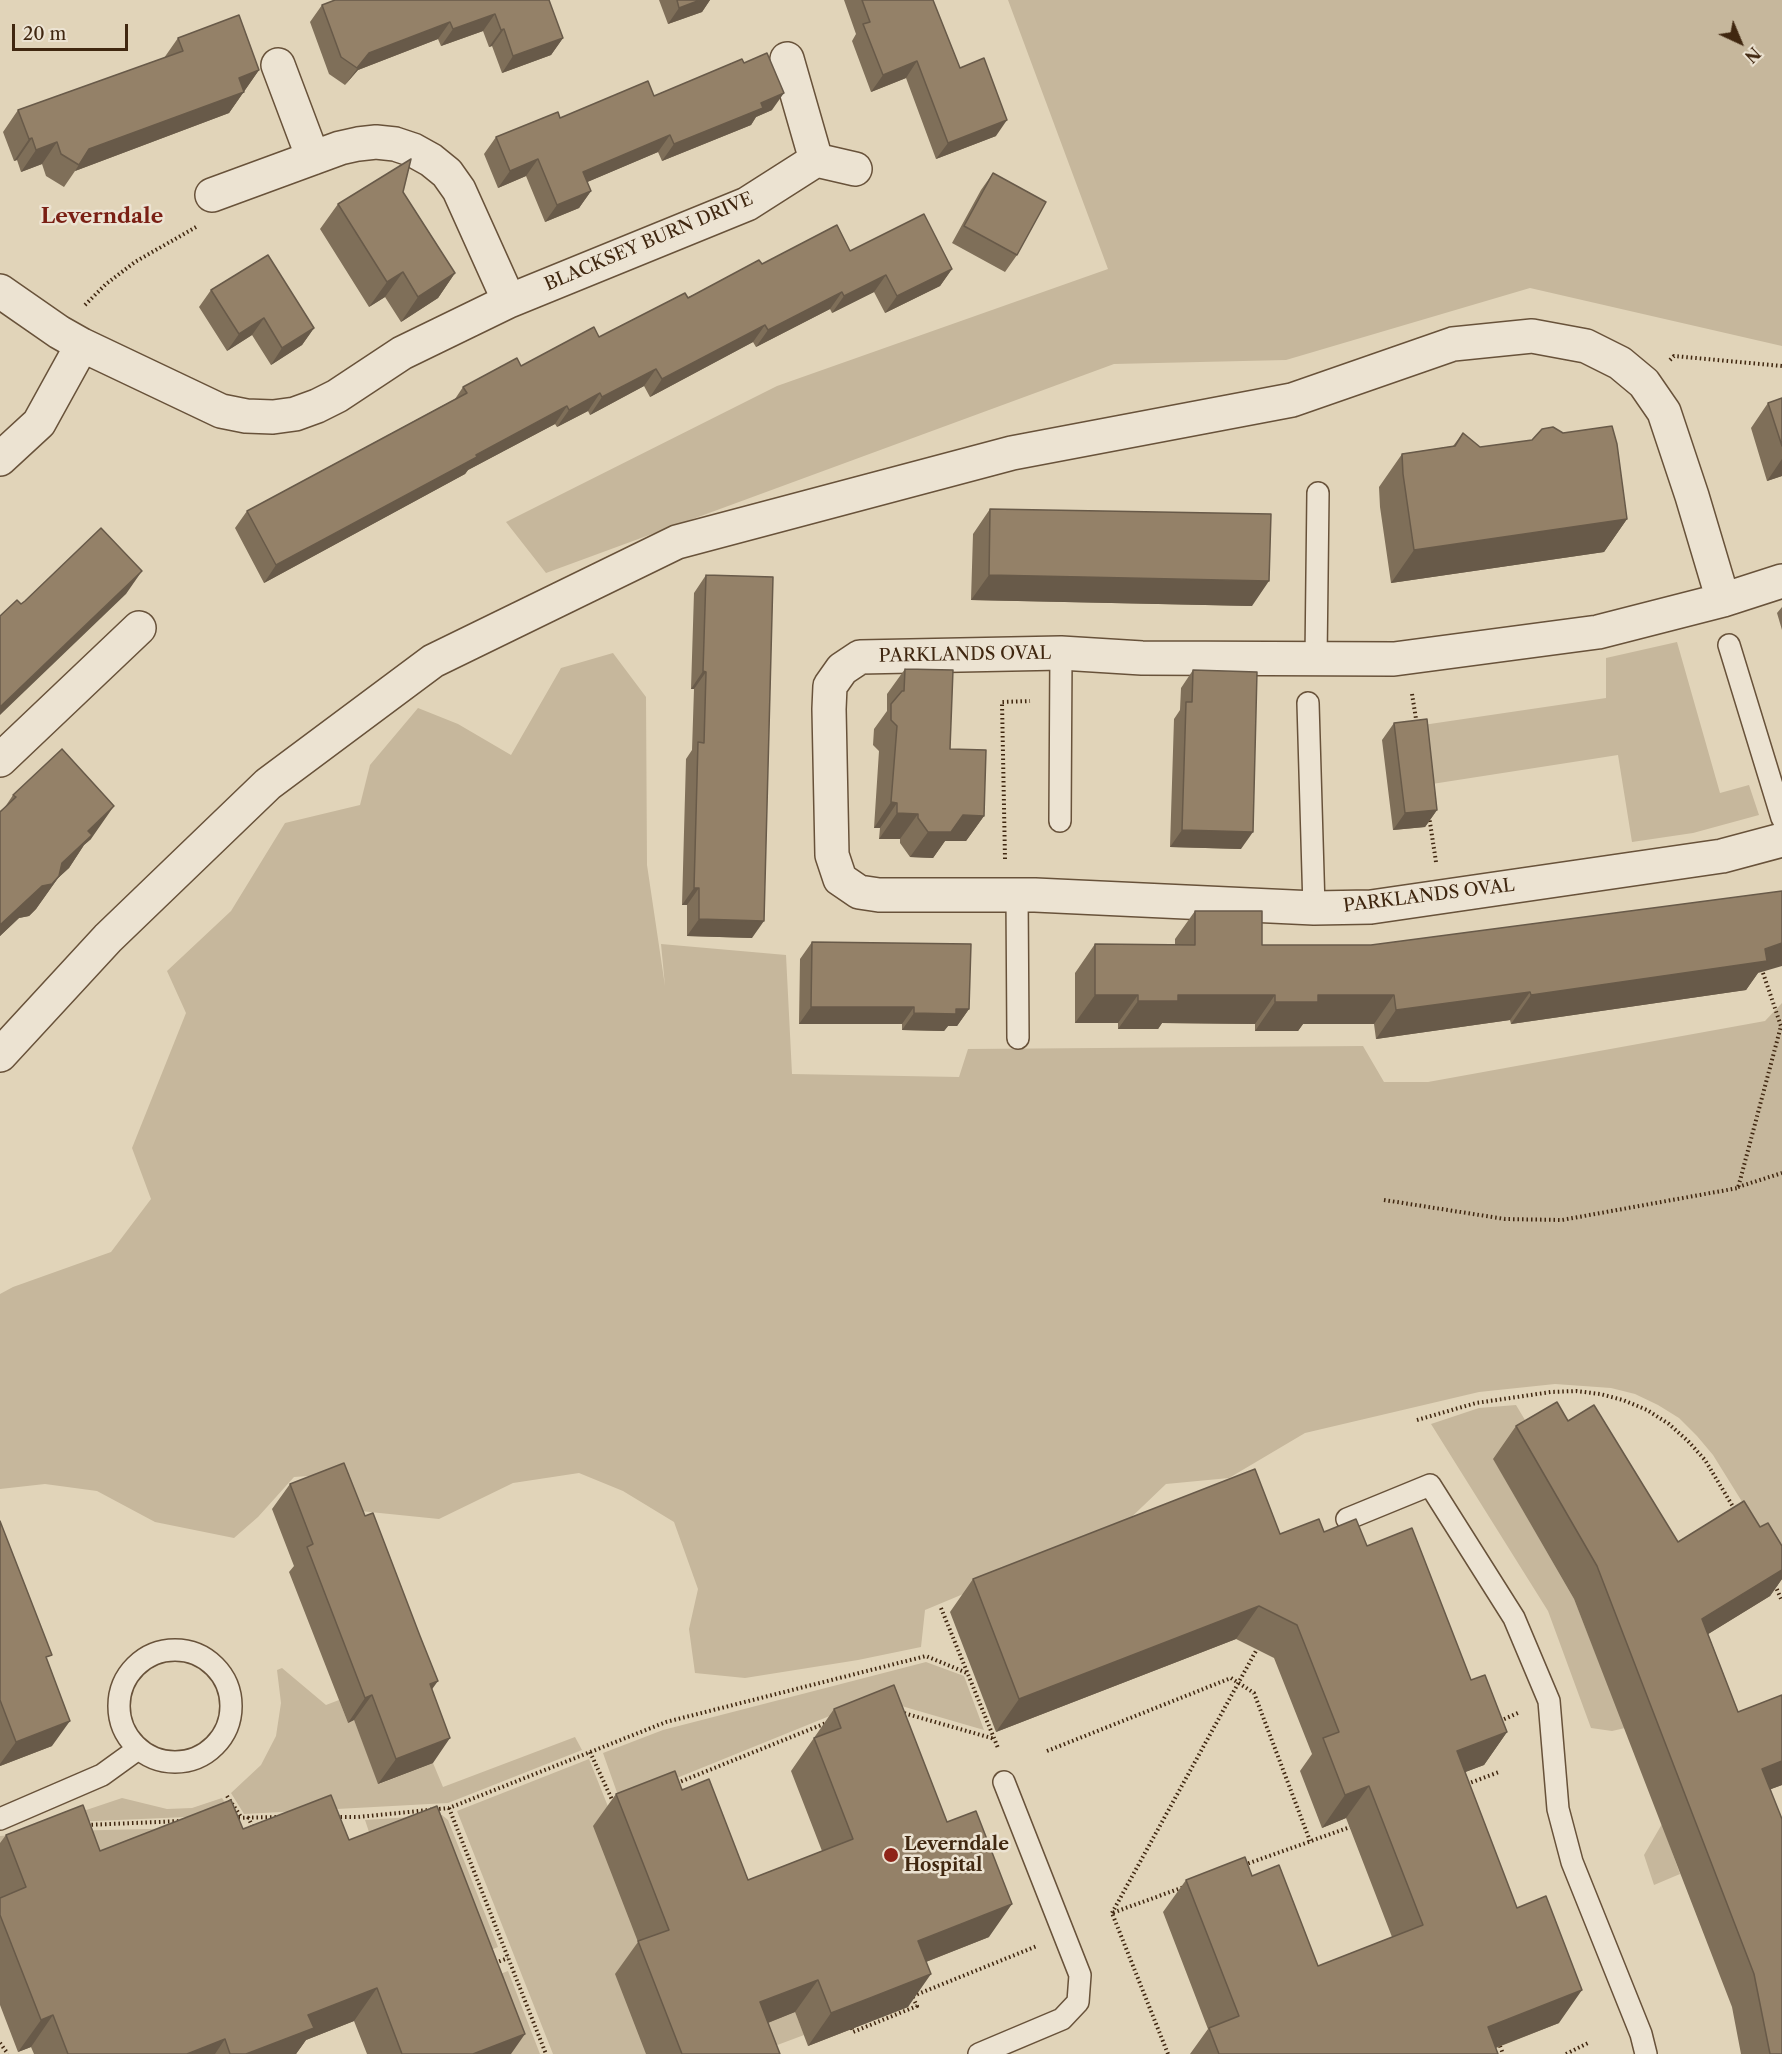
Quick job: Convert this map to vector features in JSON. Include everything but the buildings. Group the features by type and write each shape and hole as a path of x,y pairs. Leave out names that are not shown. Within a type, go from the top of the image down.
{"street":[{"path":"786,59 816,160 855,169"},
{"path":"278,65 314,158"},
{"path":"212,195 340,148 376,142 395,144 413,150 431,160 447,173 459,190 509,301"},
{"name":"BLACKSEY BURN DRIVE","path":"0,291 71,338 220,411 246,416 273,417 295,414 337,396 402,352 509,301 747,204 816,160"},
{"path":"0,1055 108,938 268,784 433,661 677,542 1012,453 1292,400 1453,344 1532,336 1586,346 1620,363 1644,383 1664,412 1723,600"},
{"path":"0,459 39,423 71,338"},
{"name":"PARKLANDS OVAL","path":"1782,581 1723,600 1598,632 1407,658 1142,658 1061,653 860,657 842,669 830,686 832,855 840,879 859,892 879,896 1012,895 1314,908 1371,907 1722,856 1782,840"},
{"path":"0,760 139,628"}],"lane":[{"path":"1316,659 1318,493"},
{"path":"1729,645 1782,818"},
{"path":"1060,821 1061,653"},
{"path":"1308,703 1314,908"},
{"path":"1012,895 1018,1038"},
{"path":"1347,1519 1430,1485 1514,1618 1549,1701 1558,1809 1572,1862 1641,2034 1646,2054"},
{"path":"172,1649 190,1651 208,1659 220,1672 229,1688 232,1706 229,1724 220,1739 207,1752 183,1763 156,1760 138,1749 125,1732 120,1717 121,1694 129,1674 138,1663 153,1653 172,1649"},
{"path":"0,1819 102,1775 138,1749"},
{"path":"979,2054 1062,2019 1078,2002 1080,1975 1004,1782"}],"path":[{"path":"71,338 106,284 135,262 188,230 213,220 212,195"},
{"path":"1644,383 1674,356 1782,366"},
{"path":"1407,658 1417,726"},
{"path":"1012,895 1002,702 1061,700"},
{"path":"1428,806 1441,897"},
{"path":"1738,1188 1782,1026 1759,962"},
{"path":"1384,1200 1505,1219 1562,1220 1738,1188 1782,1173"},
{"path":"1416,1420 1476,1403 1551,1392 1592,1393 1623,1400 1647,1410 1688,1440 1705,1460 1739,1518"},
{"path":"1773,1583 1782,1601"},
{"path":"941,1608 998,1748"},
{"path":"1112,1914 1257,1649"},
{"path":"325,1817 358,1817 449,1808 666,1722 926,1656 967,1673"},
{"path":"1047,1752 1232,1678 1254,1693 1310,1841"},
{"path":"896,1710 995,1739"},
{"path":"674,1784 832,1721"},
{"path":"590,1752 615,1808"},
{"path":"1466,1784 1499,1772"},
{"path":"684,1780 690,1786"},
{"path":"227,1796 241,1818"},
{"path":"449,1808 546,2054"},
{"path":"248,1817 257,1836"},
{"path":"229,1818 281,1817"},
{"path":"77,1826 182,1821"},
{"path":"1244,1865 1354,1825"},
{"path":"1112,1914 1189,1885"},
{"path":"1112,1914 1168,2054"},
{"path":"912,1996 1046,1942"},
{"path":"488,1966 508,1958"},
{"path":"849,2023 853,2032 917,2006 909,1988"},
{"path":"1566,2054 1590,2042"},
{"path":"0,2043 8,2054"},
{"path":"1500,2046 1503,2054"}],"shaded area":[{"path":"1008,0 1782,0 1782,346 1530,288 1286,360 1114,364 546,573 506,522 777,386 1108,269"},
{"path":"1677,642 1720,793 1749,785 1759,815 1693,833 1632,842 1618,755 1432,784 1423,725 1606,698 1606,658"},
{"path":"613,653 646,697 647,865 665,986 661,944 786,955 792,1074 959,1077 968,1049 1363,1046 1384,1082 1428,1082 1765,1021 1782,1003 1782,1566 1713,1455 1679,1418 1635,1394 1611,1388 1555,1384 1479,1392 1305,1433 1229,1478 1166,1484 1119,1529 925,1610 921,1647 858,1660 745,1678 695,1673 689,1629 698,1589 674,1522 623,1491 579,1473 513,1483 439,1519 350,1510 337,1474 294,1477 258,1517 234,1538 155,1522 97,1491 45,1484 0,1489 0,1294 13,1287 111,1252 151,1199 132,1148 186,1013 167,971 231,911 285,823 360,805 370,765 418,708 458,724 511,755 561,668"},
{"path":"1516,1405 1534,1435 1494,1460 1574,1599 1625,1728 1612,1731 1591,1728 1548,1611 1431,1424 1479,1408"},
{"path":"926,1662 964,1676 984,1730 874,1698 620,1801 603,1753 663,1730"},
{"path":"282,1668 326,1705 339,1700 348,1723 354,1720 379,1784 433,1763 443,1787 575,1737 582,1750 448,1803 244,1814 231,1793 261,1765 276,1736 281,1703 277,1670"},
{"path":"589,1759 611,1814 681,1787 696,1800 646,1963 646,2054 553,2054 457,1811"},
{"path":"122,1798 167,1809 192,1808 222,1798 233,1815 72,1822 0,1844 0,1836 12,1835"},
{"path":"442,1815 448,1820 498,1947 462,1962 376,1853 365,1820"},
{"path":"1662,1824 1680,1874 1654,1885 1644,1855"},
{"path":"190,1828 81,1882 62,1831"},
{"path":"508,1971 540,2054 498,2054 471,1985"},
{"path":"795,2012 804,2035 772,2047 775,2054 737,2035"}],"place":[{"name":"Leverndale Hospital","path":"891,1855"}],"district":[{"name":"Leverndale","path":"102,217"}]}
